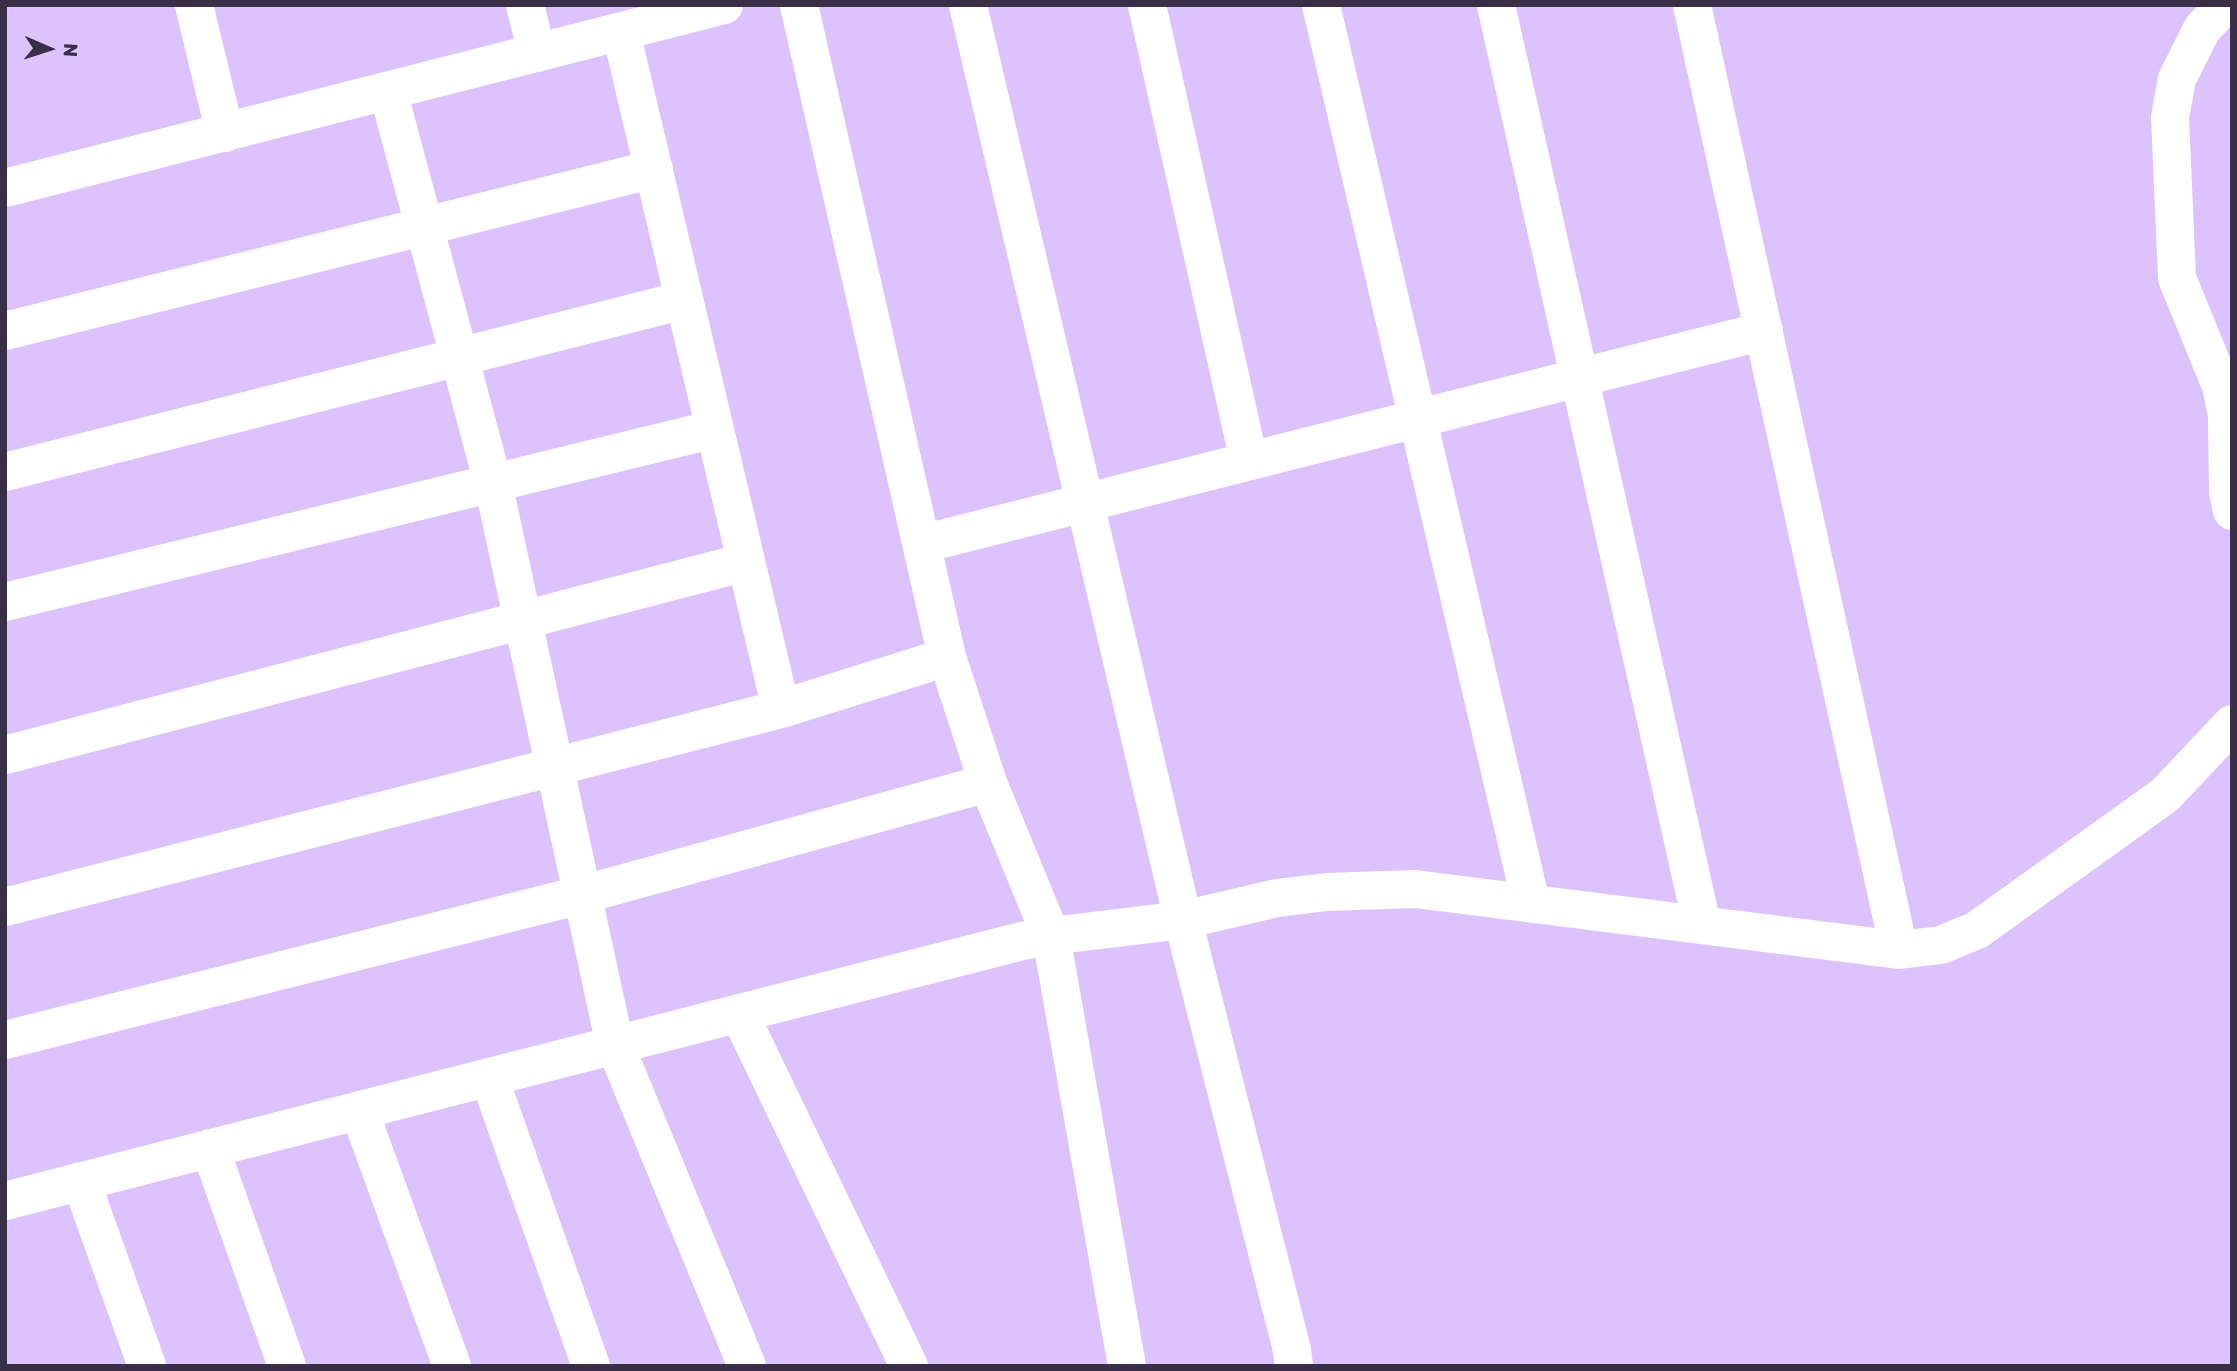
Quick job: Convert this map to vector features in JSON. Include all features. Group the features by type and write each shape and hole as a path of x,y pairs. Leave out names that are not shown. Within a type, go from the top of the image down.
{"street":[{"path":"194,5 225,133"},
{"path":"525,5 537,53"},
{"path":"5,188 724,5"},
{"path":"799,5 947,657 988,783 1051,936 1128,1366"},
{"path":"968,5 1183,920 1294,1366"},
{"path":"1147,5 1250,461"},
{"path":"1321,5 1531,904"},
{"path":"1496,5 1702,925"},
{"path":"1692,5 1899,950"},
{"path":"2225,5 2202,29 2177,79 2170,117 2177,278 2221,386 2227,415 2228,491 2232,511"},
{"path":"621,32 781,709"},
{"path":"388,91 493,483 615,1045 747,1366"},
{"path":"5,331 654,169"},
{"path":"5,472 684,300"},
{"path":"922,544 1764,331"},
{"path":"5,602 715,429"},
{"path":"5,755 746,562"},
{"path":"5,907 781,709 947,657"},
{"path":"5,1201 1008,944 1183,920 1277,898 1327,892 1415,889 1899,950 1941,945 1978,930 2165,796 2232,724"},
{"path":"5,1040 581,895 988,783"},
{"path":"739,1013 909,1366"},
{"path":"489,1077 591,1366"},
{"path":"359,1110 452,1366"},
{"path":"210,1148 287,1366"},
{"path":"81,1181 147,1366"}]}
